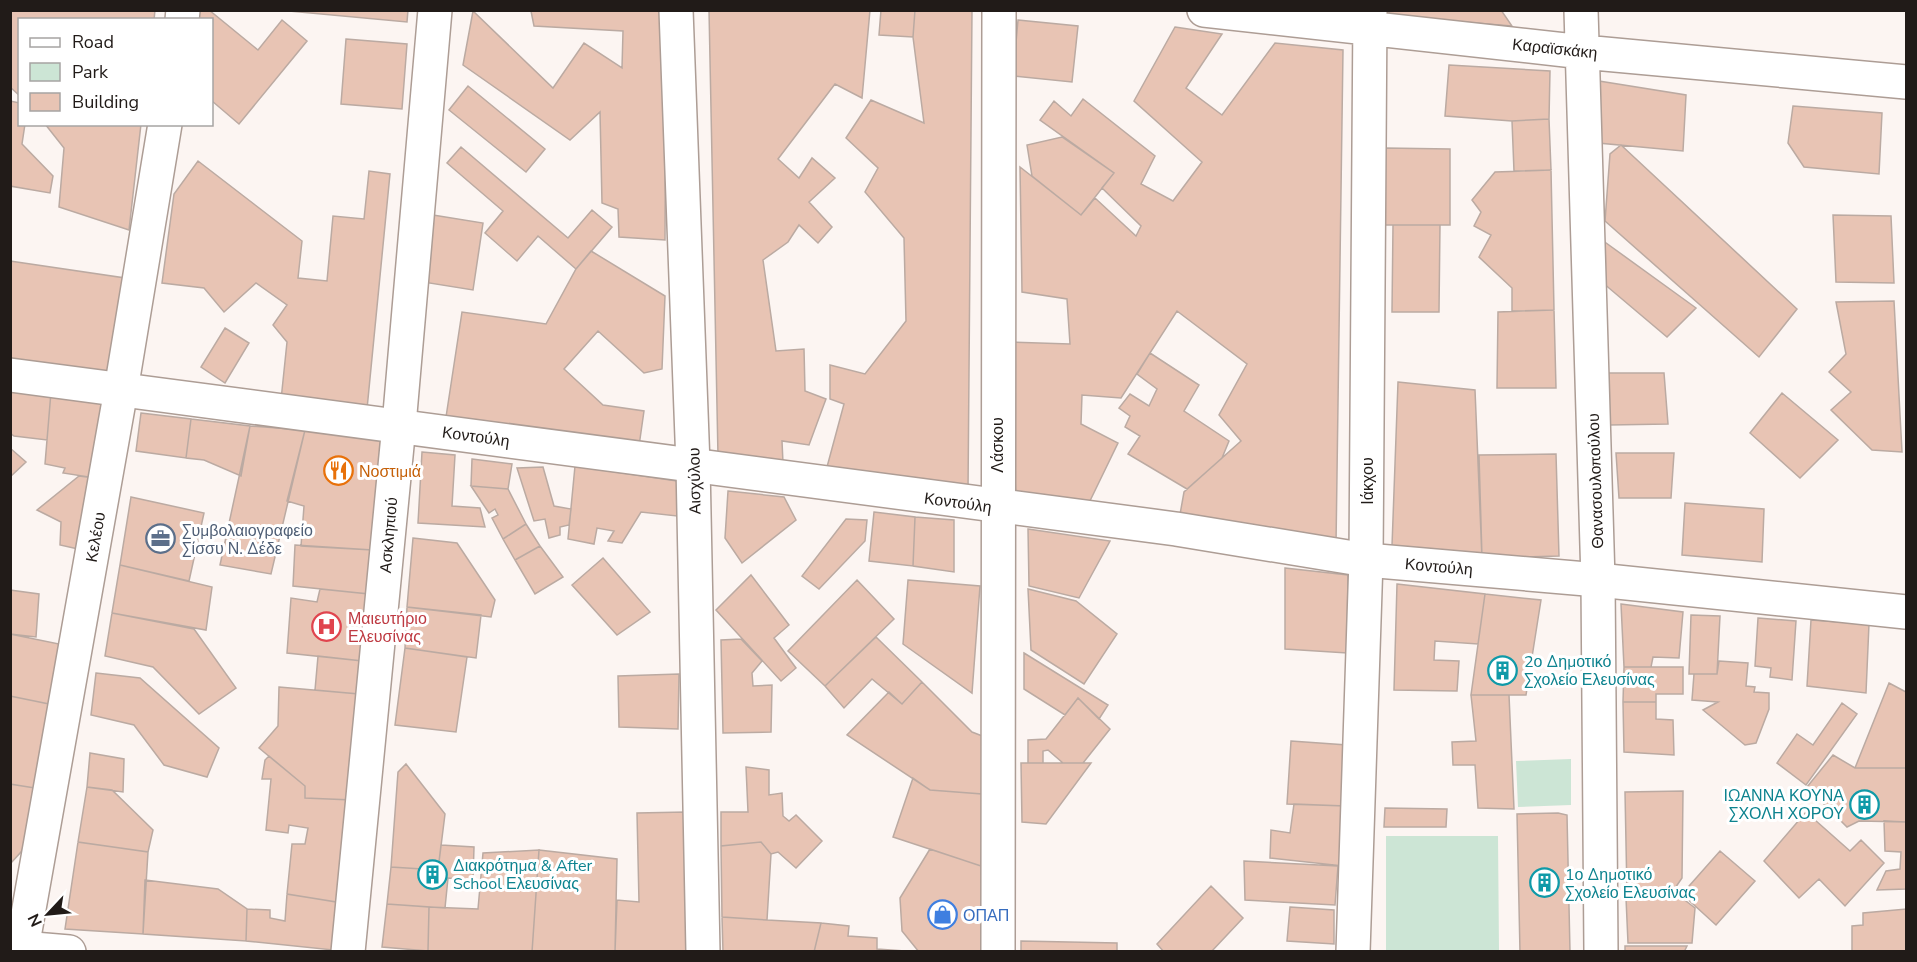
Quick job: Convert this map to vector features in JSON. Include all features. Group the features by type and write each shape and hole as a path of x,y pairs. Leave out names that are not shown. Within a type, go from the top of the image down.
{"street":[{"name":"Ασκληπιού","path":"348,951 399,425 435,10"},
{"name":"Αισχύλου","path":"676,10 693,465 703,951"},
{"name":"Λάσκου","path":"998,951 996,507 999,10"},
{"name":"Καραϊσκάκη","path":"1204,10 1370,19 1583,52 1906,82"},
{"name":"Θανασουλοπούλου","path":"1581,10 1598,580 1601,951"},
{"name":"Ιάκχου","path":"1353,951 1366,560 1370,19"},
{"name":"Κελέου","path":"16,948 121,390 165,126"},
{"name":"Κοντούλη","path":"10,375 1176,529 1366,560 1598,580 1906,612"},
{"path":"16,948 69,951"}],"green space":[{"path":"1571,759 1571,805 1518,807 1516,761"},
{"path":"1386,836 1498,836 1499,951 1386,951"}],"building":[{"path":"10,10 155,10 154,18 18,18 18,94 10,87"},
{"path":"199,10 209,10 258,50 282,20 307,41 239,124 213,102 213,18 199,18"},
{"path":"278,10 408,10 407,22"},
{"path":"521,10 666,10 665,240 619,237 618,209 602,203 600,112 570,140 463,65 473,11 553,88 584,43 622,68 623,31 534,26 531,11"},
{"path":"709,10 870,10 862,98 835,84 778,159 799,178 812,158 835,178 809,202 832,227 818,243 799,225 788,242 763,260 776,351 804,349 805,391 826,399 809,445 782,441 783,463 718,456"},
{"path":"881,10 915,10 913,37 879,35"},
{"path":"915,10 972,10 968,492 827,467 844,404 830,399 830,365 865,374 906,321 904,238 865,192 878,168 846,138 871,100 924,123 913,37"},
{"path":"1389,10 1501,10 1512,26 1389,16"},
{"path":"1018,20 1078,26 1072,82 1013,76"},
{"path":"1175,27 1222,34 1186,88 1222,115 1275,43 1343,50 1336,545 1179,520 1184,492 1241,441 1219,415 1247,364 1177,311 1121,398 1082,395 1081,424 1118,443 1087,507 1016,498 1008,342 1070,344 1067,299 1022,292 1020,167 1081,215 1095,198 1136,236 1141,226 1102,188 1114,173 1040,120 1054,101 1071,116 1083,99 1155,156 1141,184 1173,201 1202,162 1134,101"},
{"path":"346,39 407,44 402,109 341,104"},
{"path":"1449,65 1550,71 1549,119 1512,121 1445,116"},
{"path":"1599,81 1686,95 1683,151 1598,143"},
{"path":"468,86 545,149 526,172 449,110"},
{"path":"10,101 18,103 18,126 25,126 22,144 53,176 50,193 10,186"},
{"path":"1793,106 1882,113 1879,174 1804,167 1788,143"},
{"path":"1549,119 1551,170 1514,171 1512,121"},
{"path":"47,126 141,126 129,230 59,207 64,148"},
{"path":"1062,137 1114,173 1081,215 1032,176 1027,145"},
{"path":"1621,145 1797,309 1759,357 1605,221 1610,154"},
{"path":"461,147 568,238 592,210 612,227 576,269 538,236 517,261 485,233 503,211 447,163"},
{"path":"1385,148 1450,149 1450,225 1385,225"},
{"path":"198,161 302,241 298,278 327,281 333,216 364,219 369,171 390,174 367,409 281,400 287,342 273,325 287,305 256,283 224,312 204,288 162,283 174,194"},
{"path":"1551,170 1554,310 1512,311 1512,288 1479,257 1491,235 1474,226 1481,212 1472,200 1495,172"},
{"path":"433,215 483,223 473,290 423,282"},
{"path":"1833,215 1891,216 1894,283 1836,282"},
{"path":"1393,225 1440,225 1439,312 1392,312"},
{"path":"1602,240 1696,308 1667,337 1603,283"},
{"path":"591,251 665,296 662,369 644,373 598,331 564,369 603,405 644,411 639,446 446,417 462,312 546,324 576,269"},
{"path":"10,261 125,278 110,382 10,368"},
{"path":"1894,301 1902,452 1872,450 1831,410 1851,392 1829,372 1846,354 1836,302"},
{"path":"1554,310 1556,388 1497,388 1498,312"},
{"path":"225,328 249,343 225,383 201,367"},
{"path":"1150,353 1199,385 1184,411 1229,441 1222,458 1187,489 1128,454 1140,436 1125,427 1130,416 1119,408 1130,394 1149,406 1157,389 1137,374"},
{"path":"1606,373 1664,373 1668,424 1609,425"},
{"path":"1398,382 1475,390 1482,558 1392,546"},
{"path":"10,387 51,392 47,440 14,436 10,433"},
{"path":"51,392 111,402 95,478 63,473 65,468 45,464"},
{"path":"1782,393 1838,440 1800,478 1750,433"},
{"path":"141,413 191,419 186,458 136,451"},
{"path":"191,419 250,426 241,476 204,460 186,458"},
{"path":"250,426 305,430 271,574 220,565"},
{"name":"Νοστιμιά","path":"305,430 385,441 372,550 301,546 304,506 287,501"},
{"path":"10,448 26,462 10,477"},
{"path":"422,452 455,455 452,506 480,508 485,527 418,523"},
{"path":"1616,453 1674,453 1671,498 1619,498"},
{"path":"1556,454 1559,556 1482,558 1479,455"},
{"path":"472,459 512,464 508,489 471,486"},
{"path":"575,466 677,481 677,516 641,512 622,543 608,541 614,531 597,528 594,544 568,539"},
{"path":"543,467 554,506 571,509 569,525 560,527 560,535 549,538 545,519 534,521 517,468"},
{"path":"79,476 95,478 87,551 60,545 61,522 37,510"},
{"path":"471,486 508,489 526,524 503,539 492,518 498,515 495,509 489,513"},
{"path":"728,491 784,497 796,520 742,563 725,538"},
{"name":"Συμβολαιογραφείο Σίσσυ Ν. Δέδε","path":"131,497 204,513 189,581 120,565"},
{"path":"1685,503 1764,509 1762,562 1682,555"},
{"path":"874,512 915,517 913,566 869,561"},
{"path":"915,517 954,520 954,572 913,566"},
{"path":"846,519 867,520 865,541 819,589 802,576"},
{"path":"526,524 540,546 515,560 503,539"},
{"path":"1028,529 1110,541 1079,598 1029,586"},
{"path":"413,538 457,543 495,600 491,617 407,607"},
{"path":"295,545 372,550 369,594 293,586"},
{"path":"540,546 563,577 535,594 515,560"},
{"path":"603,558 650,612 617,635 572,585"},
{"path":"120,565 212,587 206,630 112,613"},
{"path":"1285,568 1348,575 1347,653 1285,649"},
{"path":"751,575 789,625 774,638 796,668 781,681 716,610"},
{"path":"857,580 894,619 825,686 788,651"},
{"path":"908,580 980,586 972,693 903,644"},
{"path":"1397,584 1485,594 1478,644 1435,641 1434,660 1459,661 1457,691 1394,690"},
{"name":"Μαιευτήριο Ελευσίνας","path":"320,589 369,594 362,661 287,653 291,598 317,602"},
{"path":"1028,589 1076,601 1117,634 1084,684 1031,650"},
{"path":"10,590 39,594 36,637 10,634"},
{"name":"2ο Δημοτικό Σχολείο Ελευσίνας","path":"1485,594 1541,600 1526,695 1471,695"},
{"path":"1621,604 1683,612 1679,658 1653,657 1651,667 1624,667"},
{"path":"407,607 481,615 476,658 405,648"},
{"path":"112,613 194,629 236,688 199,714 153,667 105,656"},
{"path":"1691,615 1720,616 1717,674 1689,674"},
{"path":"1758,618 1796,621 1792,680 1770,677 1771,668 1755,666"},
{"path":"1811,620 1869,624 1866,693 1807,686"},
{"path":"10,634 64,645 54,705 10,696"},
{"path":"876,637 922,682 902,704 872,679 844,708 825,686"},
{"path":"741,639 762,661 752,673 753,686 772,685 771,732 723,733 721,640"},
{"path":"405,648 467,657 456,732 395,725"},
{"path":"1024,653 1108,705 1099,719 1078,698 1065,715 1024,689"},
{"path":"318,656 362,661 359,694 315,690"},
{"path":"1719,661 1748,663 1746,686 1755,687 1754,692 1769,693 1769,709 1756,743 1745,745 1703,710 1718,702 1692,700 1694,674 1717,674"},
{"path":"1624,667 1683,667 1683,694 1656,694 1656,702 1623,702"},
{"path":"96,673 140,678 219,748 207,777 164,765 134,725 91,715"},
{"path":"679,674 678,729 619,727 618,676"},
{"path":"922,682 972,732 985,737 982,794 930,790 847,735 889,692 902,704"},
{"path":"1889,683 1906,692 1906,768 1855,768"},
{"path":"279,687 359,694 352,800 305,798 305,786 259,748 278,726"},
{"name":"2ο Δημοτικό Σχολείο Ελευσίνας","path":"1471,695 1509,695 1514,809 1478,808 1475,765 1453,765 1452,742 1476,741"},
{"path":"10,696 54,705 41,789 10,784"},
{"path":"1078,698 1110,729 1083,763 1063,763 1048,750 1043,751 1043,763 1028,763 1028,740 1046,739"},
{"path":"1623,702 1656,702 1656,719 1673,720 1674,755 1624,752"},
{"path":"1842,703 1857,714 1806,785 1777,763 1797,734 1813,745"},
{"path":"1291,741 1347,745 1345,806 1287,804"},
{"path":"90,753 124,759 123,792 87,787"},
{"name":"ΙΩΑΝΝΑ ΚΟΥΝΑ ΣΧΟΛΗ ΧΟΡΟΥ","path":"1833,755 1855,768 1906,768 1906,822 1859,821 1847,827 1807,787"},
{"path":"269,756 305,786 305,798 352,800 336,902 287,894 292,844 305,844 308,828 289,825 288,833 266,830 271,779 262,779 265,760"},
{"path":"1021,763 1091,763 1046,824 1022,822"},
{"path":"406,764 445,814 438,870 391,867 398,772"},
{"path":"746,767 769,770 769,795 782,793 783,816 789,821 796,815 822,841 796,868 778,852 771,854 761,842 721,846 721,812 748,812"},
{"path":"913,778 930,790 982,794 981,866 893,837"},
{"path":"10,784 41,789 29,835 21,852 10,864"},
{"path":"87,787 112,790 153,830 148,852 78,842"},
{"path":"1683,791 1682,878 1671,894 1627,894 1625,792"},
{"path":"1294,804 1345,806 1343,866 1270,858 1271,830 1290,833"},
{"path":"1385,808 1447,809 1446,827 1384,827"},
{"path":"686,812 688,952 615,952 617,900 639,902 637,813"},
{"path":"1806,812 1850,851 1861,840 1884,863 1845,906 1819,879 1799,898 1764,861"},
{"name":"1ο Δημοτικό Σχολείο Ελευσίνας","path":"1558,813 1567,815 1570,952 1520,952 1517,814"},
{"path":"1884,821 1906,822 1906,889 1877,890 1886,871 1900,869 1901,852 1885,851"},
{"path":"78,842 148,852 143,934 65,929"},
{"path":"761,842 771,854 767,920 722,917 721,846"},
{"name":"Διακρότημα & After School Ελευσίνας","path":"441,845 474,847 473,880 448,878 445,908 387,904 391,867 438,870"},
{"name":"ΟΠΑΠ","path":"930,849 981,866 983,952 919,952 902,931 900,898"},
{"path":"539,850 532,952 428,951 429,907 478,909 483,853"},
{"path":"539,850 617,859 615,952 532,952"},
{"path":"1720,851 1755,881 1716,925 1682,894"},
{"path":"1244,861 1338,866 1335,905 1245,900"},
{"path":"145,880 218,889 247,909 246,941 143,934"},
{"path":"1211,886 1243,918 1211,952 1164,952 1157,944"},
{"path":"287,894 336,902 333,950 246,941 247,909 270,910 270,918 285,921"},
{"path":"1626,898 1682,898 1695,908 1692,943 1628,943"},
{"path":"387,904 429,907 428,951 382,947"},
{"path":"1290,907 1334,910 1334,944 1287,941"},
{"path":"1906,909 1906,952 1852,952 1852,926 1863,925 1863,913"},
{"path":"722,917 821,923 814,952 723,952"},
{"path":"821,923 849,926 848,936 877,938 877,949 919,952 814,952"},
{"path":"1021,941 1117,943 1117,952 1021,952"},
{"path":"1625,946 1687,946 1684,952 1625,952"}],"place":[{"name":"Νοστιμιά","path":"338,471"},
{"name":"Συμβολαιογραφείο Σίσσυ Ν. Δέδε","path":"161,539"},
{"name":"Μαιευτήριο Ελευσίνας","path":"327,627"},
{"name":"2ο Δημοτικό Σχολείο Ελευσίνας","path":"1503,670"},
{"name":"ΙΩΑΝΝΑ ΚΟΥΝΑ ΣΧΟΛΗ ΧΟΡΟΥ","path":"1865,804"},
{"name":"Διακρότημα & After School Ελευσίνας","path":"432,874"},
{"name":"1ο Δημοτικό Σχολείο Ελευσίνας","path":"1544,883"},
{"name":"ΟΠΑΠ","path":"942,915"}]}
